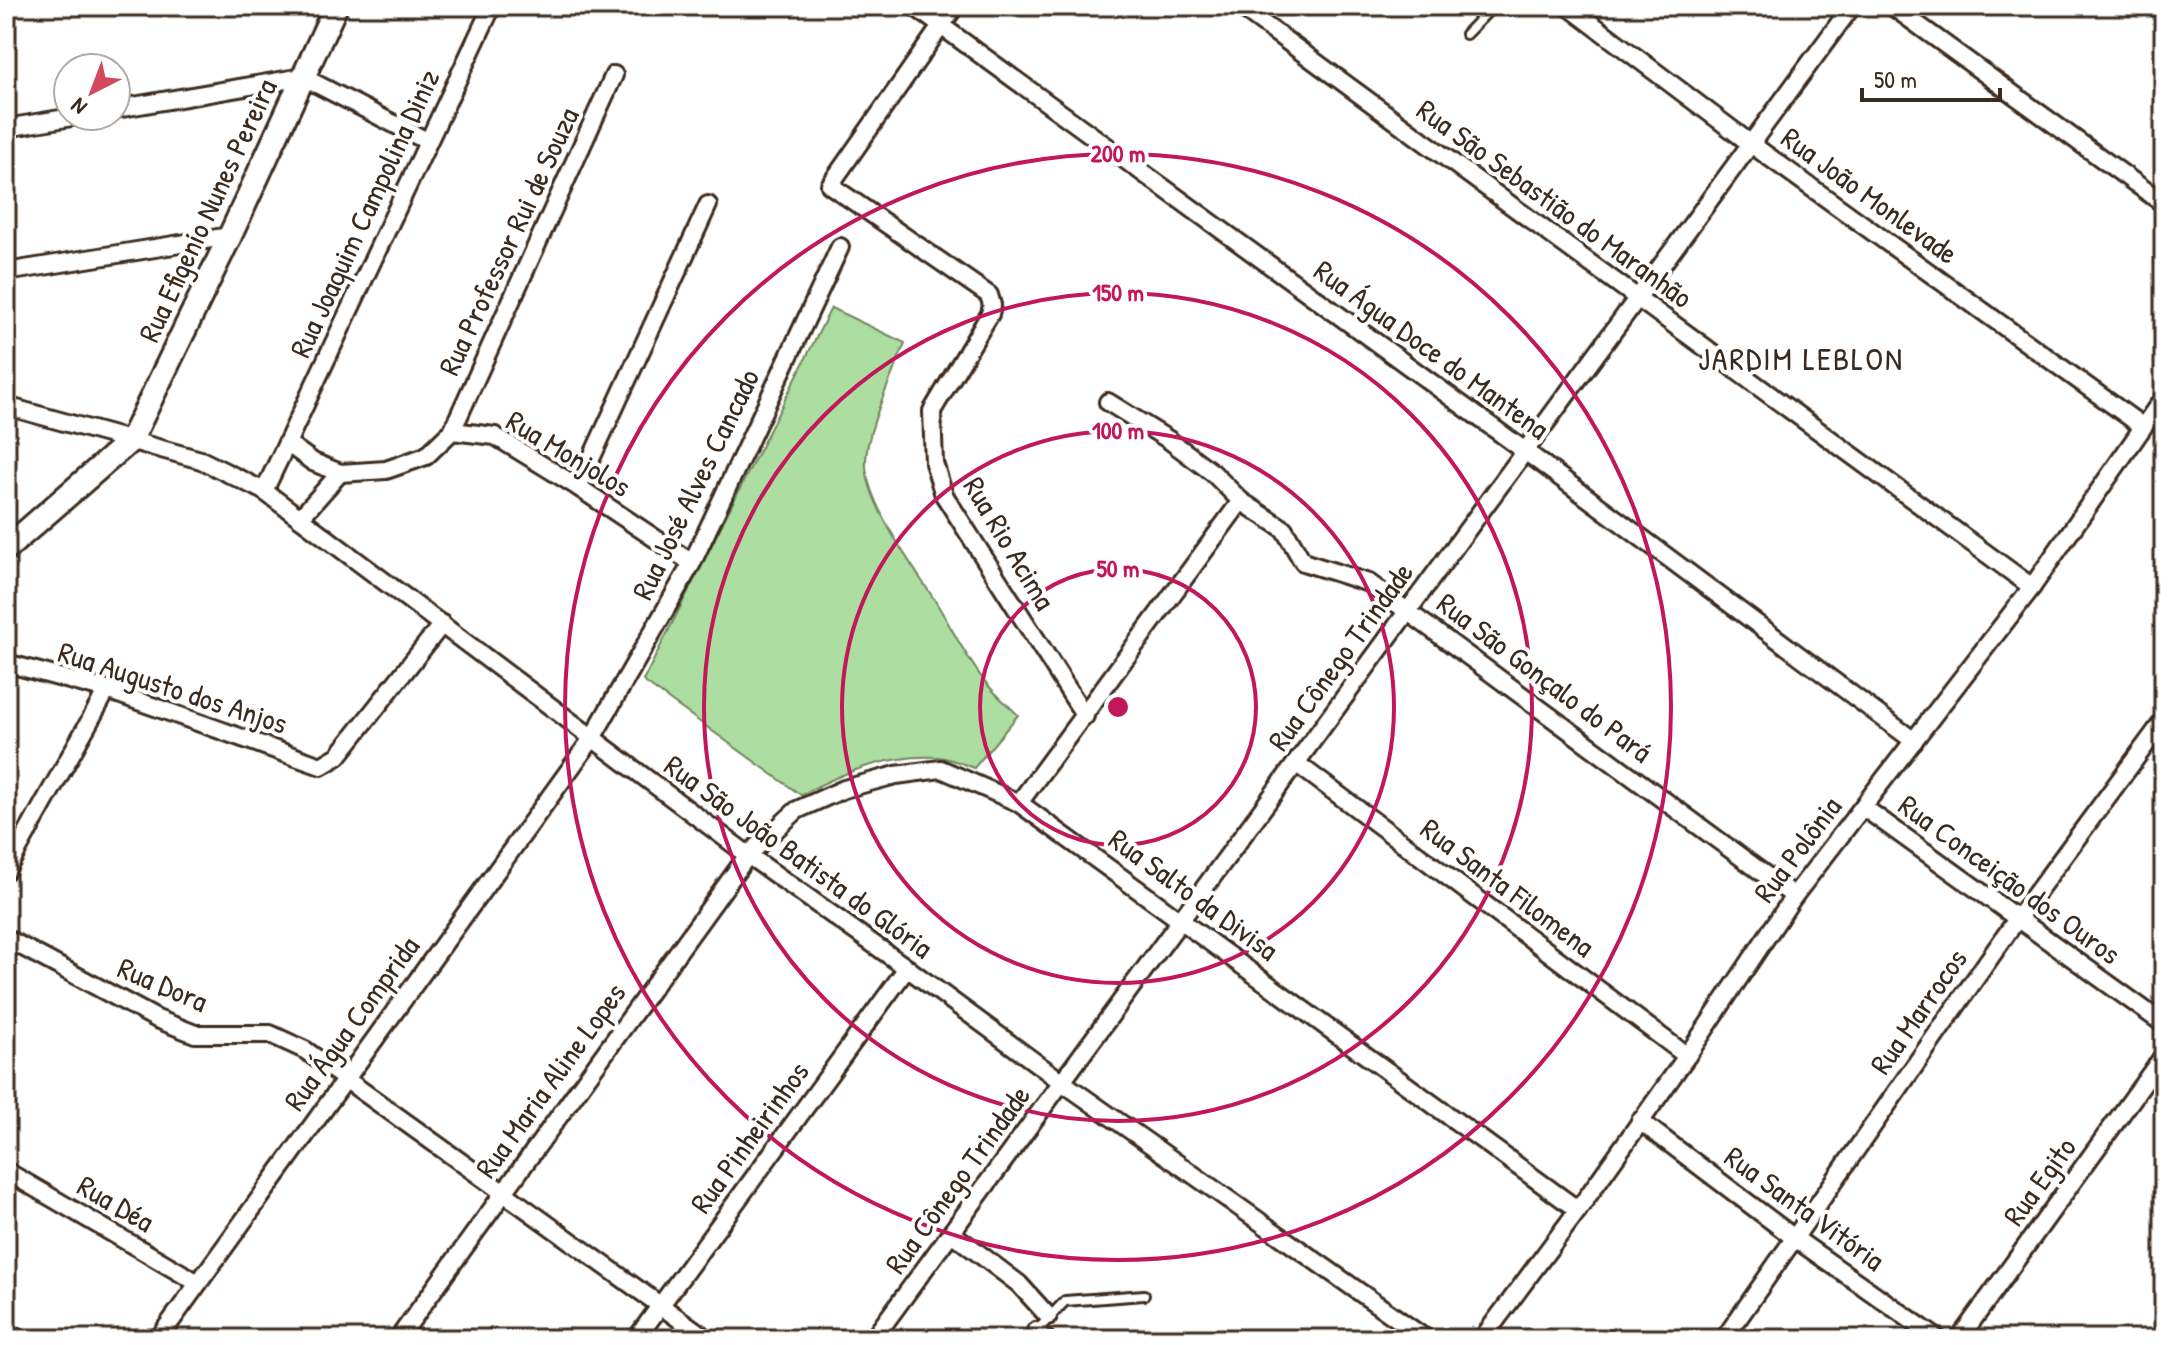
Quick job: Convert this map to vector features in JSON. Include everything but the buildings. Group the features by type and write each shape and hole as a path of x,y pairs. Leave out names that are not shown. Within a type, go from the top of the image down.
{"street":[{"name":"Rua Efigenio Nunes Pereira","path":"131,440 336,6"},
{"name":"Rua Joaquim Campolina Diniz","path":"287,443 492,6"},
{"name":"Rua Água Doce do Mantena","path":"914,6 1525,451 1914,741"},
{"path":"941,25 955,6"},
{"name":"Rua São Sebastião do Maranhão","path":"1239,6 2032,587"},
{"name":"Rua João Monlevade","path":"1568,6 1751,144 2142,426"},
{"name":"Rua Cônego Trindade","path":"873,1339 1852,6"},
{"path":"1892,6 2164,204"},
{"name":"Rua Rio Acima","path":"941,25 830,185 989,295 992,305 990,314 932,411 934,463 944,495 1085,716"},
{"name":"Rua Professor Rui de Souza","path":"452,431 614,75"},
{"path":"132,106 303,77 427,141"},
{"path":"6,128 52,120"},
{"path":"578,487 708,205"},
{"path":"6,272 230,236"},
{"name":"Rua José Alves Cancado","path":"591,740 692,563 840,247"},
{"name":"Rua Polônia","path":"1482,1339 1687,1056 1794,896 2032,587 2164,397"},
{"name":"Rua São Gonçalo do Pará","path":"1108,402 1180,448 1213,473 1241,501 1284,529 1303,562 1369,583 1794,896"},
{"name":"Rua São João Batista do Glória","path":"6,406 201,460 264,491 591,740 748,855 1426,1339"},
{"path":"264,491 287,443 313,462 340,473 386,470 426,456 452,431"},
{"name":"Rua Monjolos","path":"452,431 495,436 692,563"},
{"path":"6,549 131,440"},
{"path":"300,518 340,473"},
{"path":"1019,803 1241,501"},
{"name":"Rua Augusto dos Anjos","path":"6,663 107,690 321,766 338,756 442,624"},
{"path":"6,871 107,690"},
{"name":"Rua Marrocos","path":"1724,1339 2017,919 2164,720"},
{"name":"Rua Água Comprida","path":"158,1339 591,740"},
{"name":"Rua Santa Filomena","path":"1296,763 1687,1056"},
{"name":"Rua Salto da Divisa","path":"748,855 797,810 844,789 896,775 941,769 1019,803 1578,1210"},
{"name":"Rua Conceição dos Ouros","path":"1863,807 2164,1024"},
{"name":"Rua Maria Aline Lopes","path":"398,1339 748,855"},
{"name":"Rua Dora","path":"6,938 157,1019 195,1034 270,1034 305,1050 707,1339"},
{"name":"Rua Pinheirinhos","path":"636,1339 907,968"},
{"name":"Rua Egito","path":"1959,1339 2164,1055"},
{"name":"Rua Santa Vitória","path":"1640,1121 1793,1237 1938,1339"},
{"name":"Rua Déa","path":"6,1171 198,1283"},
{"path":"953,1234 1019,1284 1048,1316"},
{"path":"6,1332 19,1339"}],"lane":[{"path":"1466,34 1493,6"},
{"path":"1037,1336 1048,1316 1065,1301 1144,1295"}],"green space":[{"path":"831,308 905,343 870,437 866,466 874,498 972,663 1018,715 974,768 943,758 902,758 850,772 801,795 643,681"}],"district":[{"name":"JARDIM LEBLON","path":"1801,358"}]}
